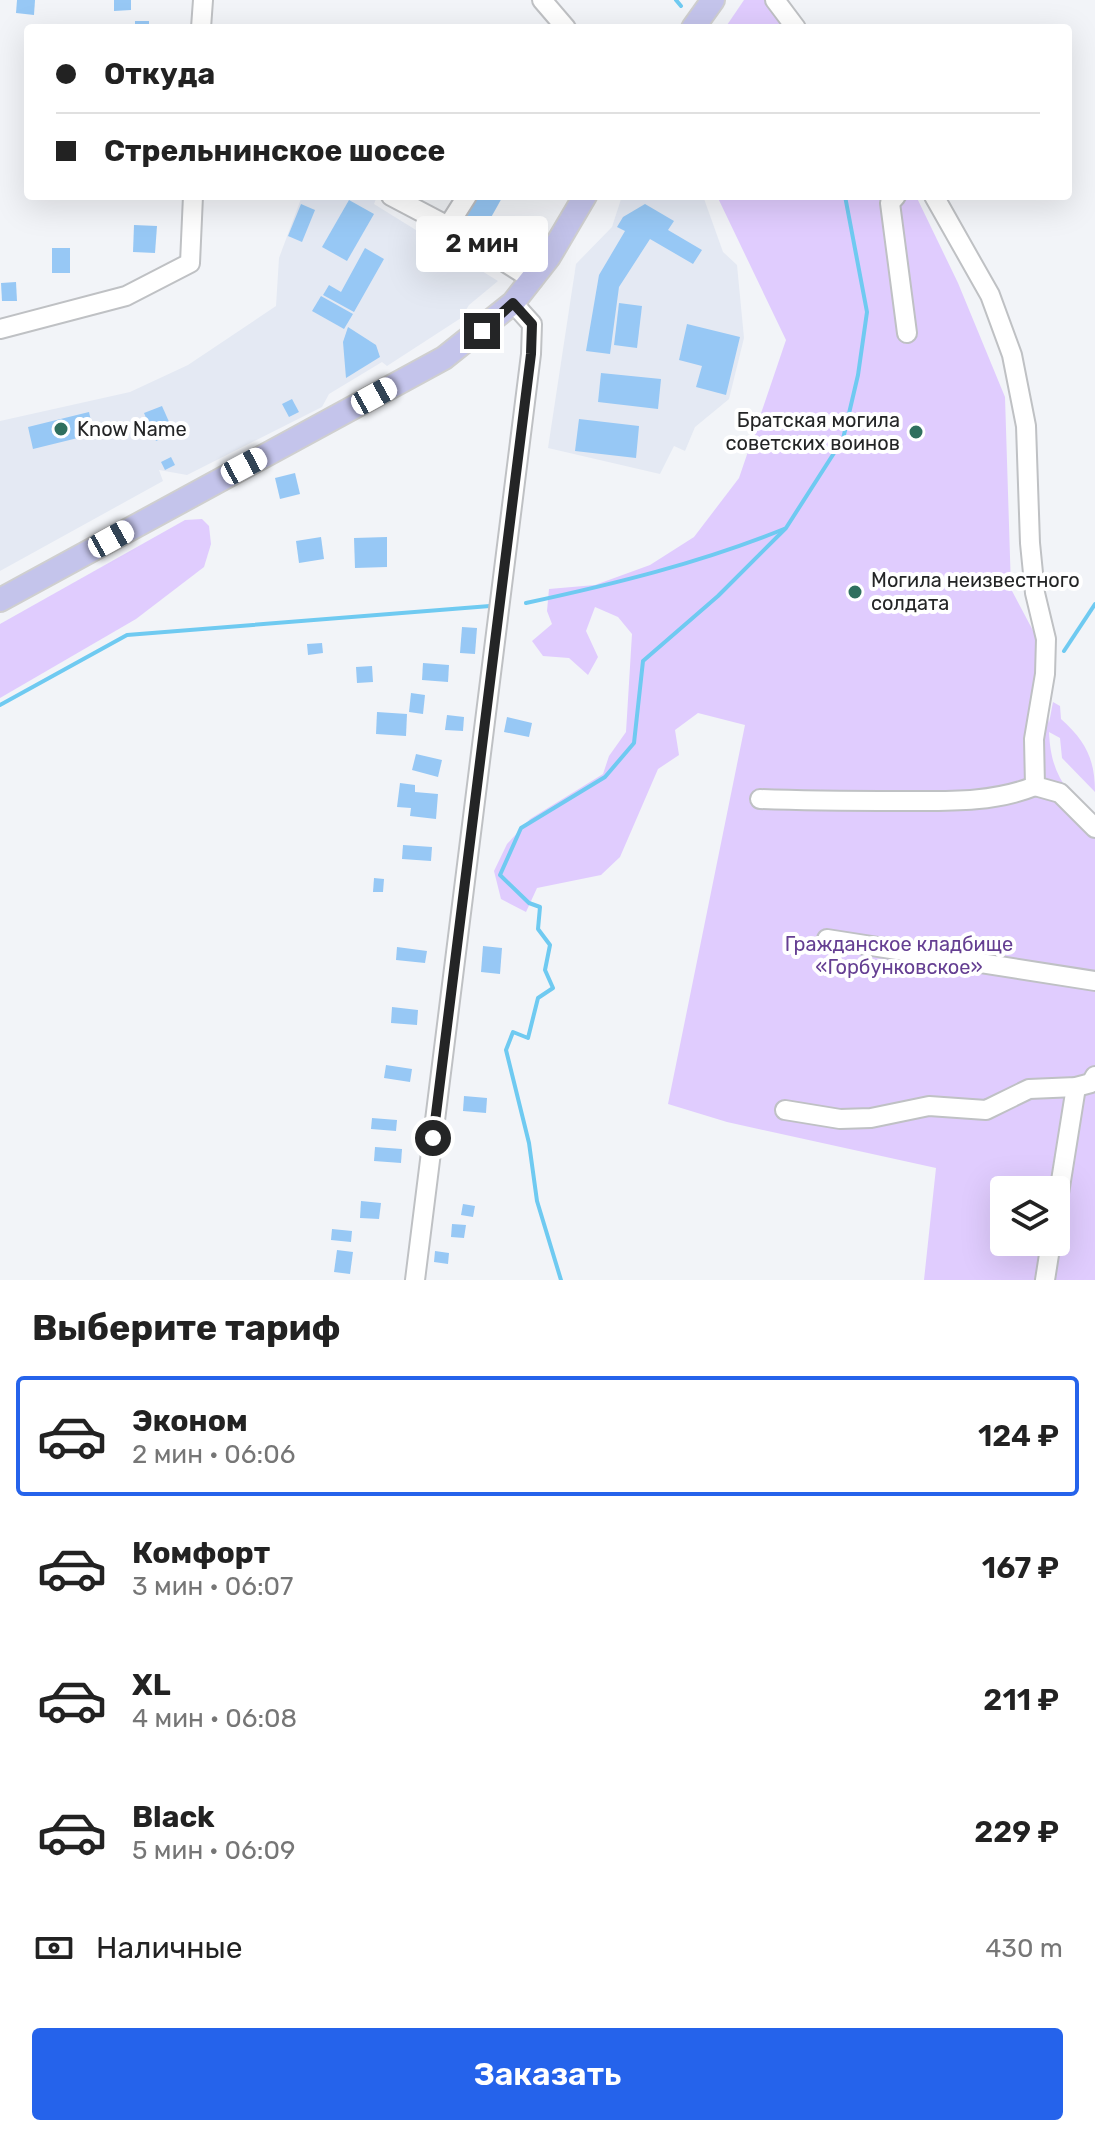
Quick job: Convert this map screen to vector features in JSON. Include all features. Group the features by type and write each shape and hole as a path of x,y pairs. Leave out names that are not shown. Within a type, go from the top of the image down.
{"main road":[{"path":"696,24 713,0"},
{"path":"0,600 444,358 513,303 549,257 583,200"}],"street":[{"path":"201,24 203,0"},
{"path":"542,0 563,24"},
{"path":"775,0 793,24"},
{"path":"0,329 126,296 190,263 193,200"},
{"path":"399,200 448,226 533,280"},
{"path":"448,226 464,200"},
{"path":"893,200 890,203 907,333"},
{"path":"936,200 990,295 1012,355 1026,426 1030,543 1035,593 1046,639 1045,674 1034,739 1035,786"},
{"path":"415,1280 531,354 532,324 513,303"},
{"path":"760,799 870,803 958,801 1013,795 1035,786 1060,793 1095,828"},
{"path":"827,939 1095,981"},
{"path":"785,1110 840,1119 871,1118 929,1106 986,1110 1029,1089 1076,1087 1091,1083 1095,1076"},
{"path":"1062,1176 1076,1087"},
{"path":"1045,1280 1049,1256"}],"shaded area":[{"path":"301,200 376,200 374,204 498,281 469,305 461,318 387,366 382,362 329,394 322,407 187,475 159,470 163,481 0,571 0,421 130,392 188,365 276,306 279,258"},
{"path":"621,200 704,200 723,252 737,265 744,338 729,399 695,427 685,451 674,446 660,474 548,448 576,264 612,227"}],"green space":[{"path":"744,0 764,0 783,24 728,24"},
{"name":"Гражданское кладбище «Горбунковское»","path":"719,200 918,200 958,283 1005,397 1011,589 1038,640 1049,723 1053,702 1060,706 1061,719 1083,743 1093,770 1095,792 1062,758 1060,738 1049,732 1053,760 1062,781 1095,820 1095,1280 924,1280 936,1168 727,1122 668,1104 745,725 698,713 675,730 679,755 658,769 620,857 601,875 537,888 526,912 501,899 494,871 507,844 530,819 603,774 609,756 626,732 632,634 618,617 595,607 586,631 598,657 588,675 569,658 543,656 532,641 552,624 547,611 549,589 595,585 650,565 694,537 739,478 786,340"},
{"path":"202,519 209,526 211,544 204,567 136,619 0,698 0,624 185,520"}],"building":[{"path":"17,0 35,0 34,15 16,13"},
{"path":"114,0 131,0 131,10 114,11"},
{"path":"135,21 149,21 149,24 135,24"},
{"path":"349,200 374,214 347,261 322,247"},
{"path":"471,200 501,200 484,230 461,217"},
{"path":"301,204 315,210 302,242 288,236"},
{"path":"645,204 674,221 668,230 702,250 693,264 650,239 619,287 610,354 586,351 599,275 625,231 617,227 623,217"},
{"path":"134,225 157,226 155,253 133,252"},
{"path":"52,248 70,248 70,273 52,273"},
{"path":"365,248 384,259 354,312 323,295 329,285 341,292"},
{"path":"16,282 17,301 2,301 1,283"},
{"path":"321,296 353,314 344,329 312,311"},
{"path":"619,303 642,306 637,348 614,345"},
{"path":"687,324 740,337 726,395 696,387 702,366 679,360"},
{"path":"348,327 376,345 380,357 346,378 343,342"},
{"path":"601,373 661,379 658,409 598,402"},
{"path":"292,399 299,412 289,417 282,404"},
{"path":"162,406 174,433 156,441 144,413"},
{"path":"89,412 94,434 33,449 28,427"},
{"path":"579,419 639,426 636,458 575,451"},
{"path":"171,457 175,465 165,470 161,462"},
{"path":"295,473 300,494 280,499 275,478"},
{"path":"321,537 324,559 299,563 296,541"},
{"path":"387,537 387,567 355,568 354,538"},
{"path":"462,627 477,628 475,654 460,653"},
{"path":"322,643 323,653 308,655 307,644"},
{"path":"423,663 449,665 448,682 422,680"},
{"path":"372,666 373,682 357,683 356,667"},
{"path":"411,693 425,695 423,714 409,712"},
{"path":"377,712 407,714 406,736 376,734"},
{"path":"447,715 464,717 463,731 445,730"},
{"path":"507,717 532,723 529,737 504,732"},
{"path":"416,754 442,760 438,777 412,770"},
{"path":"400,783 415,785 415,792 438,794 436,819 410,816 411,808 397,807"},
{"path":"403,845 432,847 431,861 402,859"},
{"path":"374,878 384,879 383,892 373,892"},
{"path":"483,946 502,948 500,974 481,972"},
{"path":"397,947 427,951 425,963 396,960"},
{"path":"392,1007 418,1010 417,1025 391,1023"},
{"path":"386,1065 412,1069 410,1082 384,1078"},
{"path":"464,1096 487,1098 486,1113 463,1111"},
{"path":"372,1118 397,1120 396,1131 371,1129"},
{"path":"375,1147 402,1149 401,1163 374,1161"},
{"path":"361,1201 381,1203 379,1219 360,1218"},
{"path":"463,1204 475,1206 473,1217 461,1215"},
{"path":"452,1224 466,1225 464,1238 451,1237"},
{"path":"332,1229 352,1231 351,1242 331,1240"},
{"path":"337,1250 353,1252 350,1274 334,1272"},
{"path":"435,1251 449,1253 448,1264 434,1262"}],"waterway":[{"path":"676,0 681,6"},
{"path":"561,1280 537,1201 529,1143 506,1050 513,1032 528,1038 538,998 553,988 545,970 550,945 538,929 540,907 529,903 500,875 521,828 605,777 634,743 643,661 718,596 786,528 843,439 858,375 867,312 846,200"},
{"path":"526,603 656,572 784,529"},
{"path":"1064,651 1095,604"},
{"path":"0,705 127,635 490,606"}],"place":[{"name":"Know Name","path":"61,429"},
{"name":"Братская могила советских воинов","path":"916,432"},
{"name":"Могила неизвестного солдата","path":"855,592"}],"route":[{"path":"433,1138 504,580 532,324 513,303 482,331"}]}
